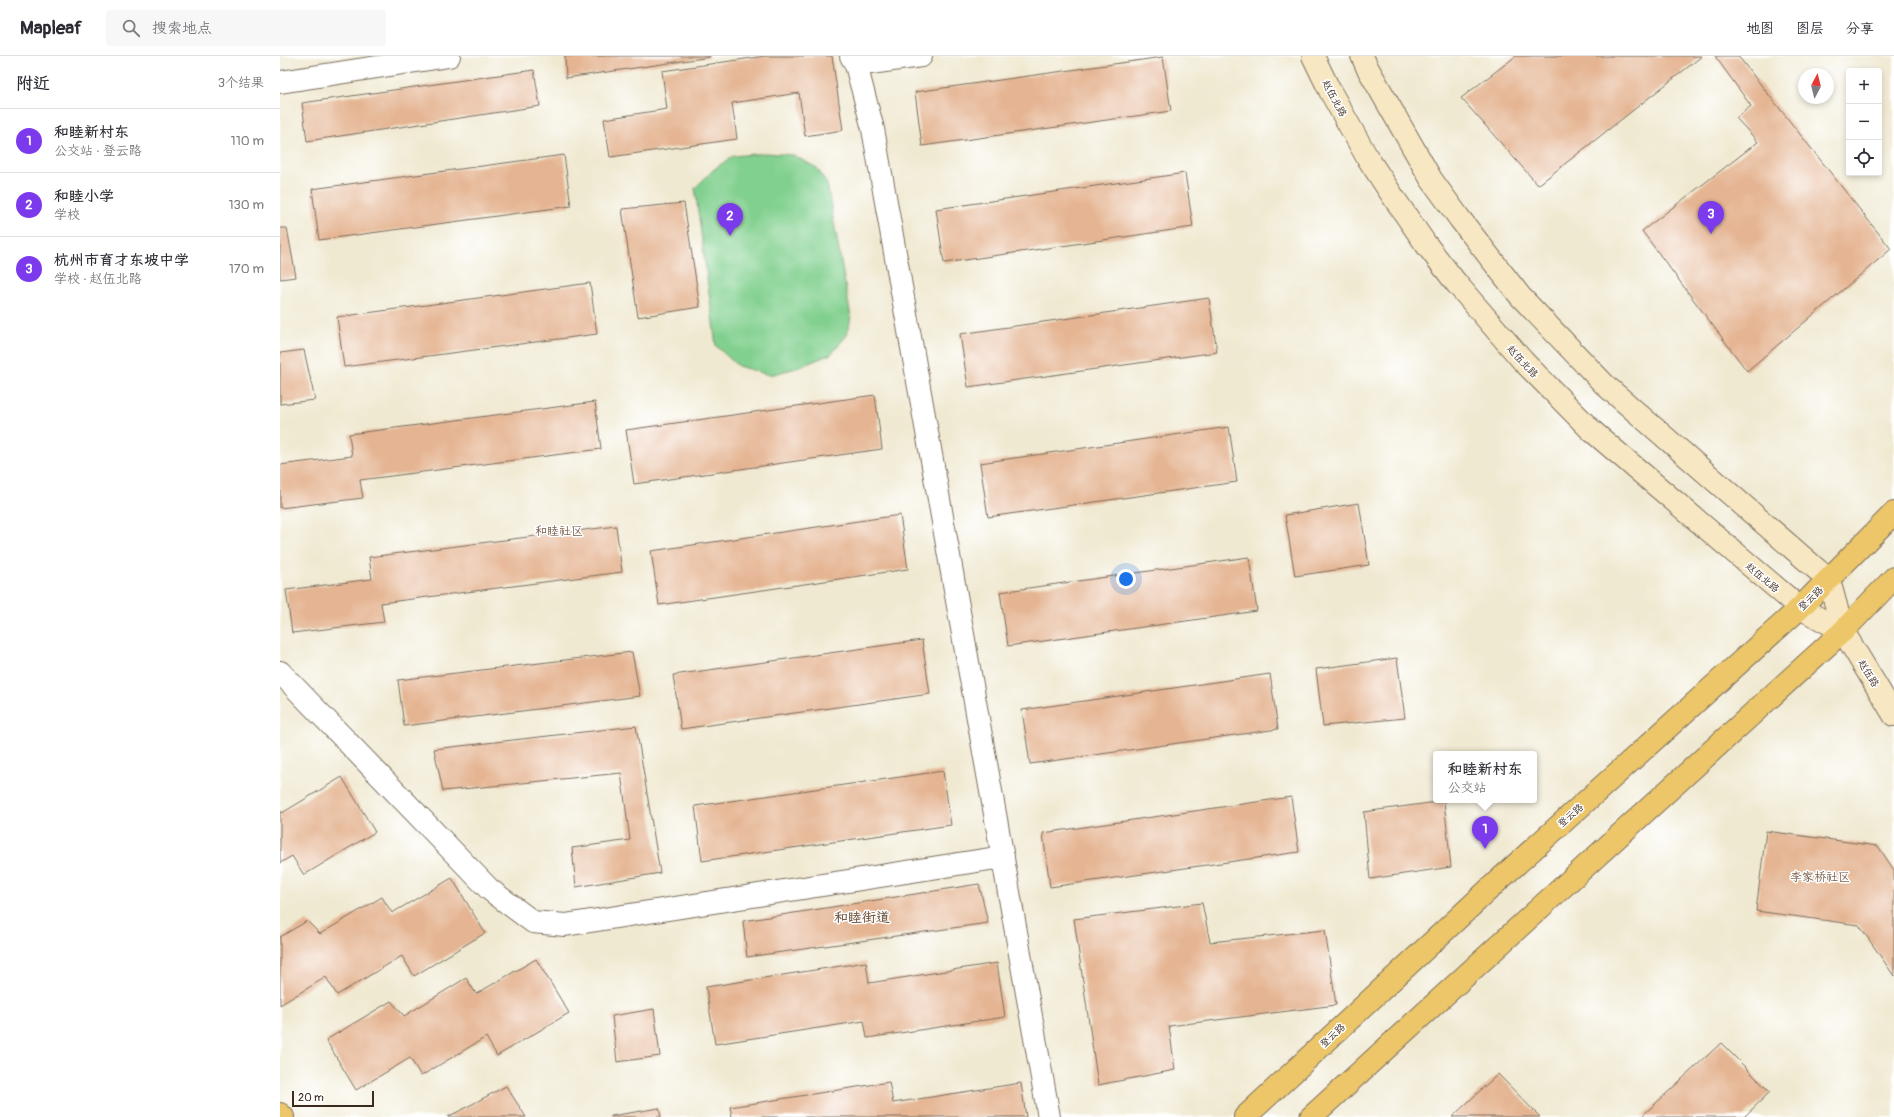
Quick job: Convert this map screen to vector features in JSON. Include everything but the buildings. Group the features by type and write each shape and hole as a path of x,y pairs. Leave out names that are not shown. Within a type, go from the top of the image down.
{"main road":[{"name":"赵伍北路","path":"1313,56 1330,91 1367,157 1394,198 1453,279 1518,355 1591,430 1800,608"},
{"path":"1362,56 1366,68 1431,179 1520,296 1605,385 1828,580"},
{"name":"登云路","path":"1245,1117 1500,879 1800,608 1894,513"},
{"path":"1310,1117 1843,631 1894,578"},
{"name":"赵伍路","path":"1828,580 1843,631 1894,716"},
{"path":"1800,608 1843,631"},
{"path":"280,1114 283,1117"}],"street":[{"path":"280,82 449,56"},
{"path":"921,56 853,60 873,129 1049,1117"},
{"path":"280,672 489,889 533,922 565,926 1003,857"}],"green space":[{"path":"766,153 793,155 817,168 827,184 851,317 847,335 831,354 797,368 769,375 738,366 716,346 695,188 713,170 733,156"}],"place":[{"name":"杭州市育才东坡中学","path":"1711,234"},
{"name":"和睦小学","path":"730,236"},
{"name":"和睦新村东","path":"1485,849"}],"district":[{"name":"和睦社区","path":"559,531"},
{"name":"李家桥社区","path":"1820,877"},
{"name":"和睦街道","path":"862,917"}]}
